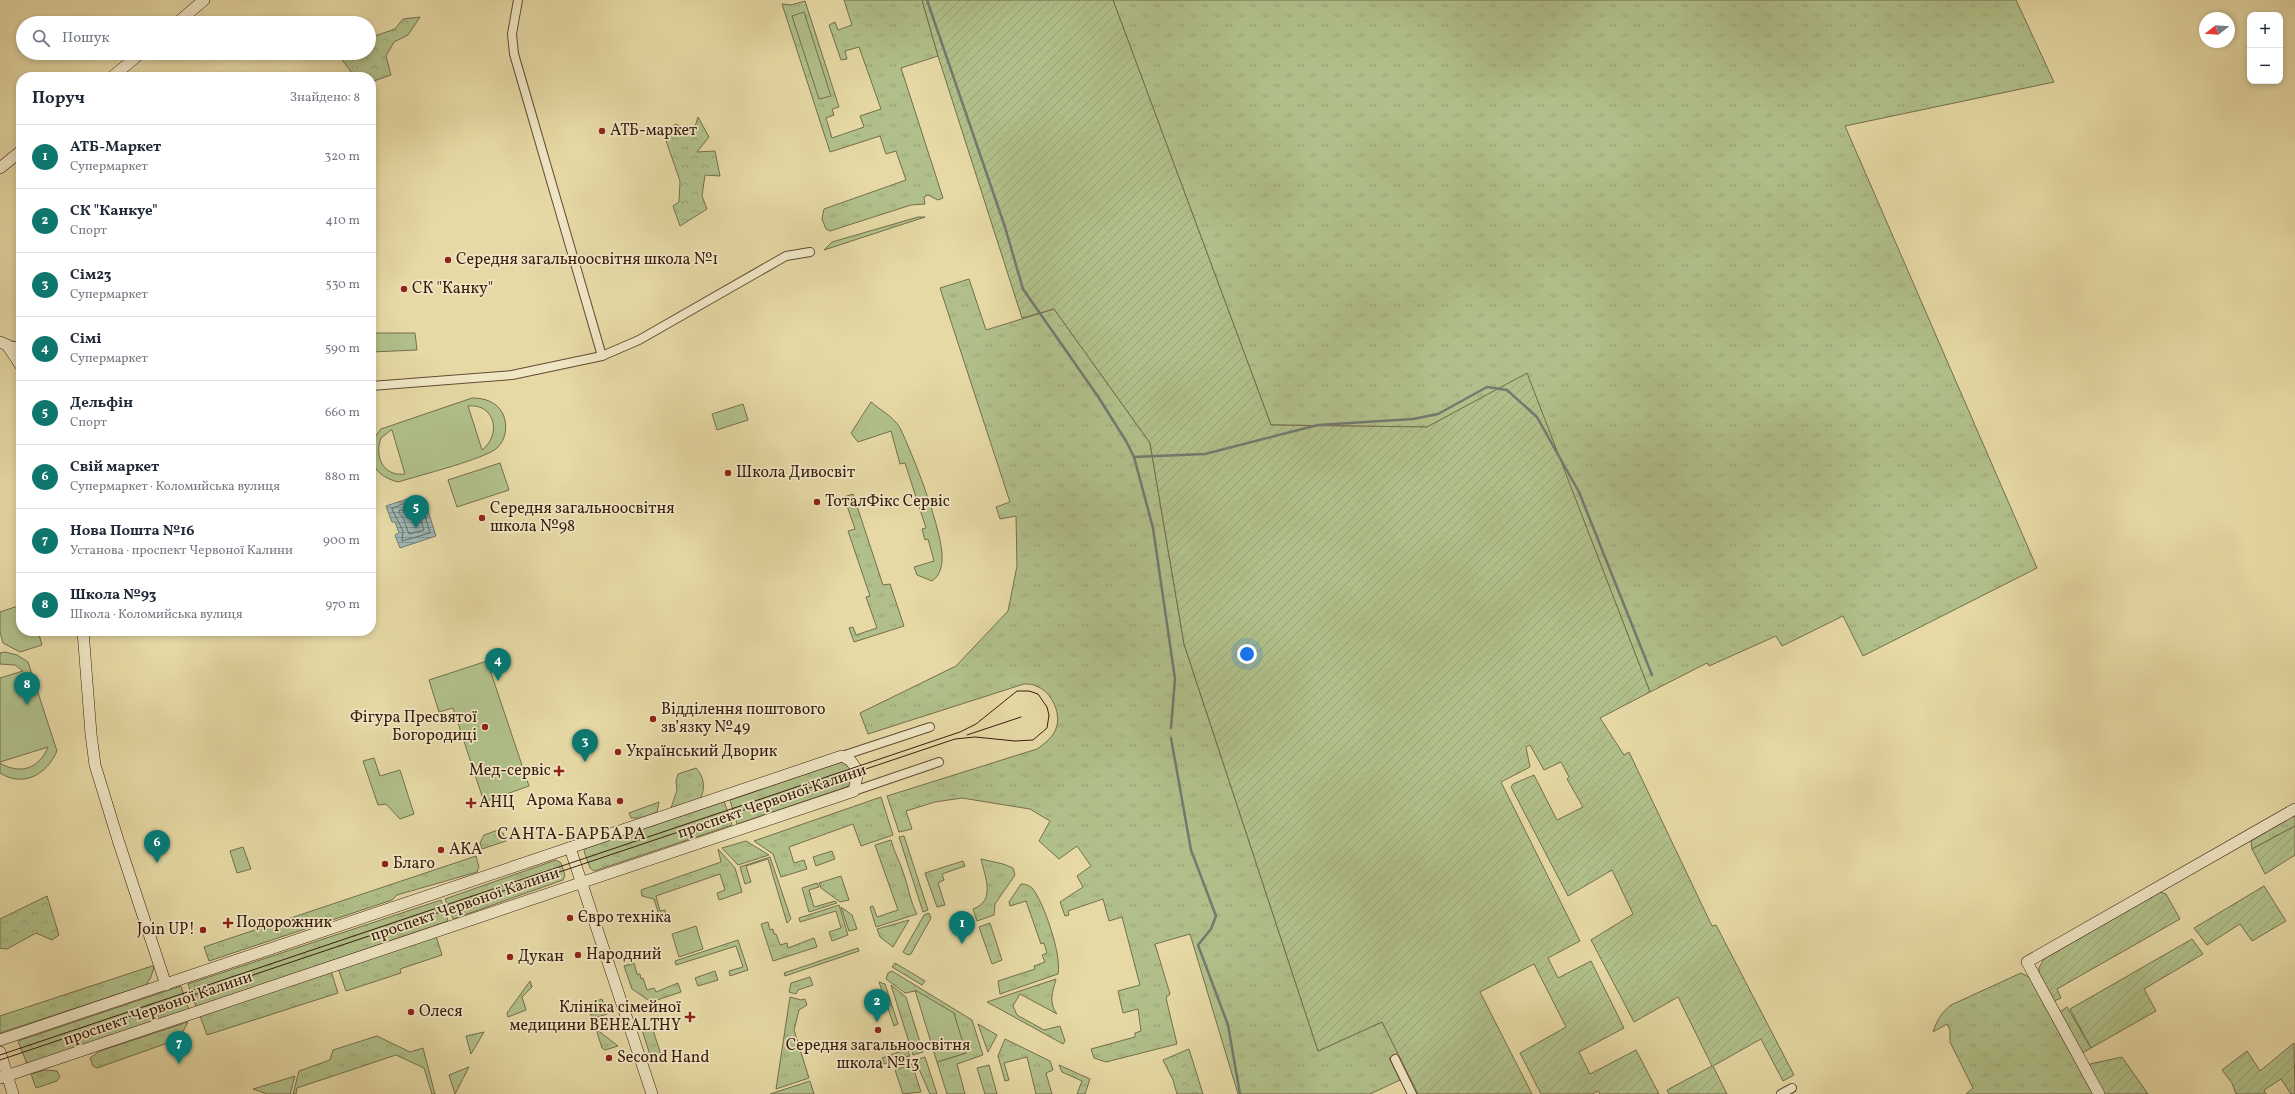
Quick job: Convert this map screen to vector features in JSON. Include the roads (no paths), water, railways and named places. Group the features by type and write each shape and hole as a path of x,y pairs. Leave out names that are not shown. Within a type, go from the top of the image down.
{"main road":[{"path":"185,16 204,0"},
{"path":"118,72 133,60"},
{"path":"0,168 16,156"},
{"path":"3,344 16,360"},
{"path":"83,636 91,734 95,765 166,985"},
{"path":"842,756 850,760 858,771 854,791"},
{"name":"проспект Червоної Калини","path":"0,1040 842,756"},
{"name":"проспект Червоної Калини","path":"4,1077 854,791"},
{"path":"2099,1094 2027,962 2295,809"},
{"path":"570,848 652,1094"},
{"path":"0,1052 4,1077 14,1094"}],"street":[{"path":"518,0 512,34 514,54 602,356"},
{"path":"376,386 512,375 602,356 639,340 786,256 810,252"},
{"path":"3,344 16,346"},
{"name":"проспект Червоної Калини","path":"842,756 930,727"},
{"name":"проспект Червоної Калини","path":"854,791 939,762"},
{"path":"1395,1059 1412,1094"},
{"path":"1781,1094 1792,1088"}],"water":[{"path":"424,498 436,536 400,548 395,535 399,533 395,522 392,522 386,506 407,499 409,503"}],"waterway":[{"path":"927,0 1005,227 1023,289 1099,398 1126,441 1134,457 1153,528 1175,679 1171,728"},
{"path":"1134,457 1205,454 1318,425 1413,419 1438,414 1487,387 1507,390 1537,417 1579,492 1652,675"},
{"path":"1171,738 1191,850 1216,916 1211,929 1198,945 1228,1025 1240,1094"}],"tram line":[{"path":"0,1055 960,732 976,724 1017,691 1029,691 1038,694 1047,707 1049,715 1047,728 1033,740 1015,741 975,737 955,739 0,1060"},
{"path":"967,735 1021,717"}],"place":[{"name":"АТБ-маркет","path":"602,131"},
{"name":"Середня загальноосвітня школа №1","path":"448,260"},
{"name":"СК \"Канку\"","path":"404,289"},
{"name":"Школа Дивосвіт","path":"728,473"},
{"name":"ТоталФікс Сервіс","path":"817,502"},
{"name":"Середня загальноосвітня школа №98","path":"482,518"},
{"name":"Дельфін","path":"416,528"},
{"name":"Сімі","path":"498,681"},
{"name":"Школа №93","path":"27,705"},
{"name":"Відділення поштового зв’язку №49","path":"653,719"},
{"name":"Фігура Пресвятої Богородиці","path":"485,727"},
{"name":"Український Дворик","path":"618,752"},
{"name":"Сім23","path":"585,762"},
{"name":"Мед-сервіс","path":"559,771"},
{"name":"Арома Кава","path":"620,801"},
{"name":"АНЦ","path":"471,803"},
{"name":"АКА","path":"441,850"},
{"name":"Свiй маркет","path":"157,863"},
{"name":"Благо","path":"385,864"},
{"name":"Євро техніка","path":"570,918"},
{"name":"Подорожник","path":"228,923"},
{"name":"Join UP!","path":"203,930"},
{"name":"АТБ-Маркет","path":"962,944"},
{"name":"Народний","path":"578,955"},
{"name":"Дукан","path":"510,957"},
{"name":"Олеся","path":"411,1012"},
{"name":"Клініка сімейної медицини BEHEALTHY","path":"690,1017"},
{"name":"СК \"Канкуе\"","path":"877,1022"},
{"name":"Середня загальноосвітня школа №13","path":"878,1030"},
{"name":"Second Hand","path":"609,1058"},
{"name":"Нова Пошта №16","path":"179,1064"}],"district":[{"name":"САНТА-БАРБАРА","path":"572,834"}]}
